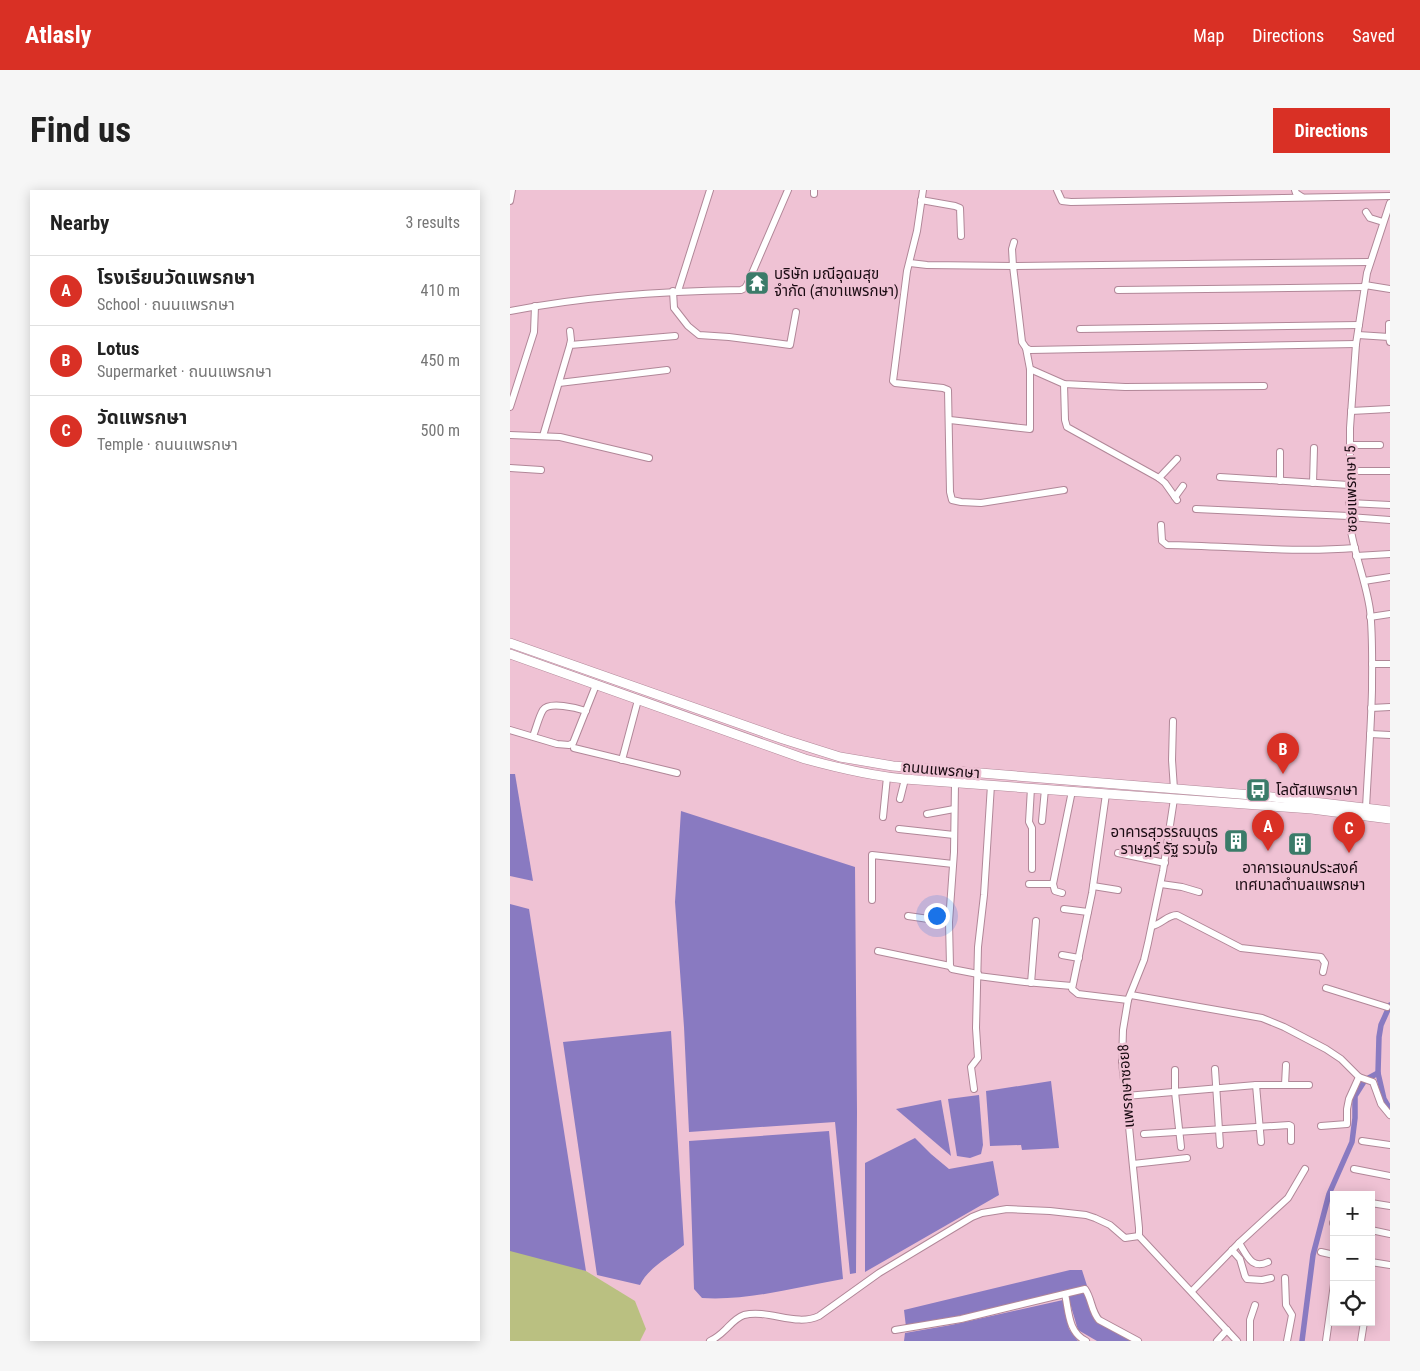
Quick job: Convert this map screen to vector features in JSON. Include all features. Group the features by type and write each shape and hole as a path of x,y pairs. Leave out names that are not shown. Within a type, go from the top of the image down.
{"main road":[{"name":"ถนนแพรกษา","path":"510,642 800,745 852,759 912,768 1264,796 1390,811"},
{"name":"ถนนแพรกษา","path":"510,654 841,769 905,779 1312,809 1390,819"},
{"path":"582,680 586,670"}],"street":[{"path":"510,201 512,190"},
{"path":"710,190 676,291 674,308 688,326 699,335 790,345 796,312"},
{"path":"510,311 572,300 676,291 740,290 745,288 788,190"},
{"path":"923,190 917,231 907,271 893,381 895,383 947,389 949,393 950,492 952,500 981,503 1064,490"},
{"path":"1057,190 1062,201 1070,202 1390,196"},
{"path":"1295,190 1302,197"},
{"path":"921,200 960,208 961,236"},
{"name":"ซอยแพรกษา 5","path":"1366,808 1372,664 1370,617 1364,581 1351,536 1349,516 1351,411 1356,344 1365,286 1370,262 1390,203"},
{"path":"1366,212 1370,218 1390,228"},
{"path":"950,420 1030,429 1030,369 1026,348 1022,342 1013,266 1012,249 1014,242"},
{"path":"910,263 1013,266 1370,262"},
{"path":"1118,290 1365,286 1390,288"},
{"path":"510,407 534,332 535,306"},
{"path":"1358,335 1390,339 1390,324"},
{"path":"1080,329 1359,325"},
{"path":"543,436 570,345 570,331"},
{"path":"570,345 675,336"},
{"path":"1026,348 1030,350 1044,350 1356,344"},
{"path":"1030,369 1064,384 1125,387 1264,386"},
{"path":"558,383 668,370"},
{"path":"1064,384 1065,424 1067,427 1161,477 1176,498 1183,486"},
{"path":"1351,411 1390,409"},
{"path":"510,435 560,437 649,458"},
{"path":"1350,445 1380,445"},
{"path":"1313,483 1314,448"},
{"path":"1280,452 1280,481"},
{"path":"1161,477 1177,459"},
{"path":"510,468 541,470"},
{"path":"1350,471 1390,471"},
{"path":"1220,477 1349,486"},
{"path":"1349,503 1390,505"},
{"path":"1196,509 1349,516 1390,520"},
{"path":"1161,525 1162,541 1167,545 1284,550 1354,548"},
{"path":"1356,556 1390,554"},
{"path":"1364,581 1390,577"},
{"path":"1370,617 1390,614"},
{"path":"1372,664 1390,664"},
{"path":"510,730 569,746 573,743 596,685"},
{"path":"622,760 638,700"},
{"path":"533,736 543,709 547,706 572,707 586,710"},
{"path":"1371,708 1390,707"},
{"path":"1172,722 1174,788"},
{"path":"1370,734 1390,735"},
{"path":"574,748 677,773"},
{"path":"884,817 887,777"},
{"path":"900,799 905,779"},
{"path":"950,966 949,922 955,783"},
{"path":"974,1089 971,1067 978,1058 976,1034 978,947 984,895 991,785"},
{"path":"1031,788 1029,822 1032,828 1032,869"},
{"path":"1042,821 1045,789"},
{"path":"1062,893 1055,891 1053,884 1072,791"},
{"path":"1106,794 1093,886 1072,986 1073,990 1078,994 1130,998 1262,1018 1326,1049 1341,1059 1361,1078 1372,1082 1382,1104 1390,1115"},
{"name":"แพรกษาซอย8","path":"1139,1236 1122,1062 1122,1030 1130,998 1144,960 1152,926 1161,884 1174,799"},
{"path":"927,814 954,809"},
{"path":"899,829 954,835"},
{"path":"1118,853 1164,863"},
{"path":"872,900 872,855 953,864"},
{"path":"1029,884 1053,884"},
{"path":"1161,884 1199,892"},
{"path":"1093,886 1118,890"},
{"path":"1064,910 1088,912"},
{"path":"1152,926 1157,925 1168,917 1177,915 1241,948 1321,957 1325,963 1323,972"},
{"path":"908,916 949,922"},
{"path":"1031,983 1036,921"},
{"path":"878,951 950,966 952,969 978,975 1031,983 1072,986"},
{"path":"1062,955 1079,958"},
{"path":"1326,988 1387,1007"},
{"path":"1284,1085 1286,1065"},
{"path":"1215,1069 1220,1145"},
{"path":"1175,1070 1175,1092 1181,1147"},
{"path":"1321,1126 1347,1124 1349,1098 1361,1078"},
{"path":"1126,1096 1217,1088 1309,1085"},
{"path":"1256,1086 1261,1142"},
{"path":"1144,1134 1290,1125 1291,1141"},
{"path":"1362,1141 1390,1146"},
{"path":"1132,1164 1187,1158"},
{"path":"1192,1291 1239,1243 1288,1198 1305,1169"},
{"path":"1354,1169 1390,1176"},
{"path":"1375,1204 1390,1206"},
{"path":"710,1341 721,1334 736,1319 744,1315 763,1315 802,1320 815,1318 879,1273 972,1217 982,1213 1007,1209 1086,1215 1110,1225 1125,1238 1139,1236 1237,1341"},
{"path":"1375,1231 1390,1234"},
{"path":"1239,1243 1254,1264 1262,1265 1268,1262"},
{"path":"1232,1250 1240,1260 1245,1276 1248,1279 1262,1280 1271,1278"},
{"path":"1322,1252 1330,1254"},
{"path":"1375,1263 1390,1265"},
{"path":"1285,1278 1286,1305 1292,1315 1287,1341"},
{"path":"895,1330 961,1319 1085,1289 1089,1295 1095,1316 1099,1320 1138,1341"},
{"path":"1065,1294 1073,1330 1086,1341"},
{"path":"1250,1341 1250,1320 1254,1305"},
{"path":"1326,1341 1330,1312"},
{"path":"1361,1341 1363,1326"},
{"path":"1217,1341 1227,1330"}],"green space":[{"path":"510,1246 586,1271 635,1301 646,1329 640,1341 510,1341"}],"shaded area":[{"path":"510,774 515,774 533,881 510,876"},
{"path":"681,811 855,867 856,1273 850,1274 835,1122 689,1132 675,902"},
{"path":"510,904 529,909 586,1271 510,1251"},
{"path":"671,1031 684,1245 653,1268 640,1285 597,1275 563,1042"},
{"path":"1051,1081 1059,1148 1022,1150 1021,1145 990,1146 986,1091"},
{"path":"979,1095 983,1145 981,1154 970,1158 957,1156 948,1099"},
{"path":"941,1100 951,1156 896,1109"},
{"path":"829,1131 843,1279 755,1295 702,1298 694,1289 689,1141"},
{"path":"915,1138 949,1169 993,1161 999,1195 865,1272 865,1163"},
{"path":"1070,1270 1082,1270 1097,1317 1141,1341 1097,1341 1078,1330 1067,1293 906,1327 904,1310"},
{"path":"1063,1300 1069,1329 1078,1341 904,1341 905,1333 951,1325"}],"waterway":[{"path":"1390,1005 1381,1025 1378,1073 1384,1099 1390,1109"},
{"path":"1302,1341 1313,1255 1329,1194 1352,1142 1355,1096 1365,1080 1378,1073"}],"place":[{"name":"บริษัท มณีอุดมสุข จำกัด (สาขาแพรกษา)","path":"757,283"},
{"name":"Lotus","path":"1283,774"},
{"name":"โลตัสแพรกษา","path":"1258,790"},
{"name":"อาคารสุวรรณบุตร ราษฎร์ รัฐ รวมใจ","path":"1236,841"},
{"name":"อาคารเอนกประสงค์ เทศบาลตำบลแพรกษา","path":"1300,844"},
{"name":"โรงเรียนวัดแพรกษา","path":"1268,851"},
{"name":"วัดแพรกษา","path":"1349,853"}]}
